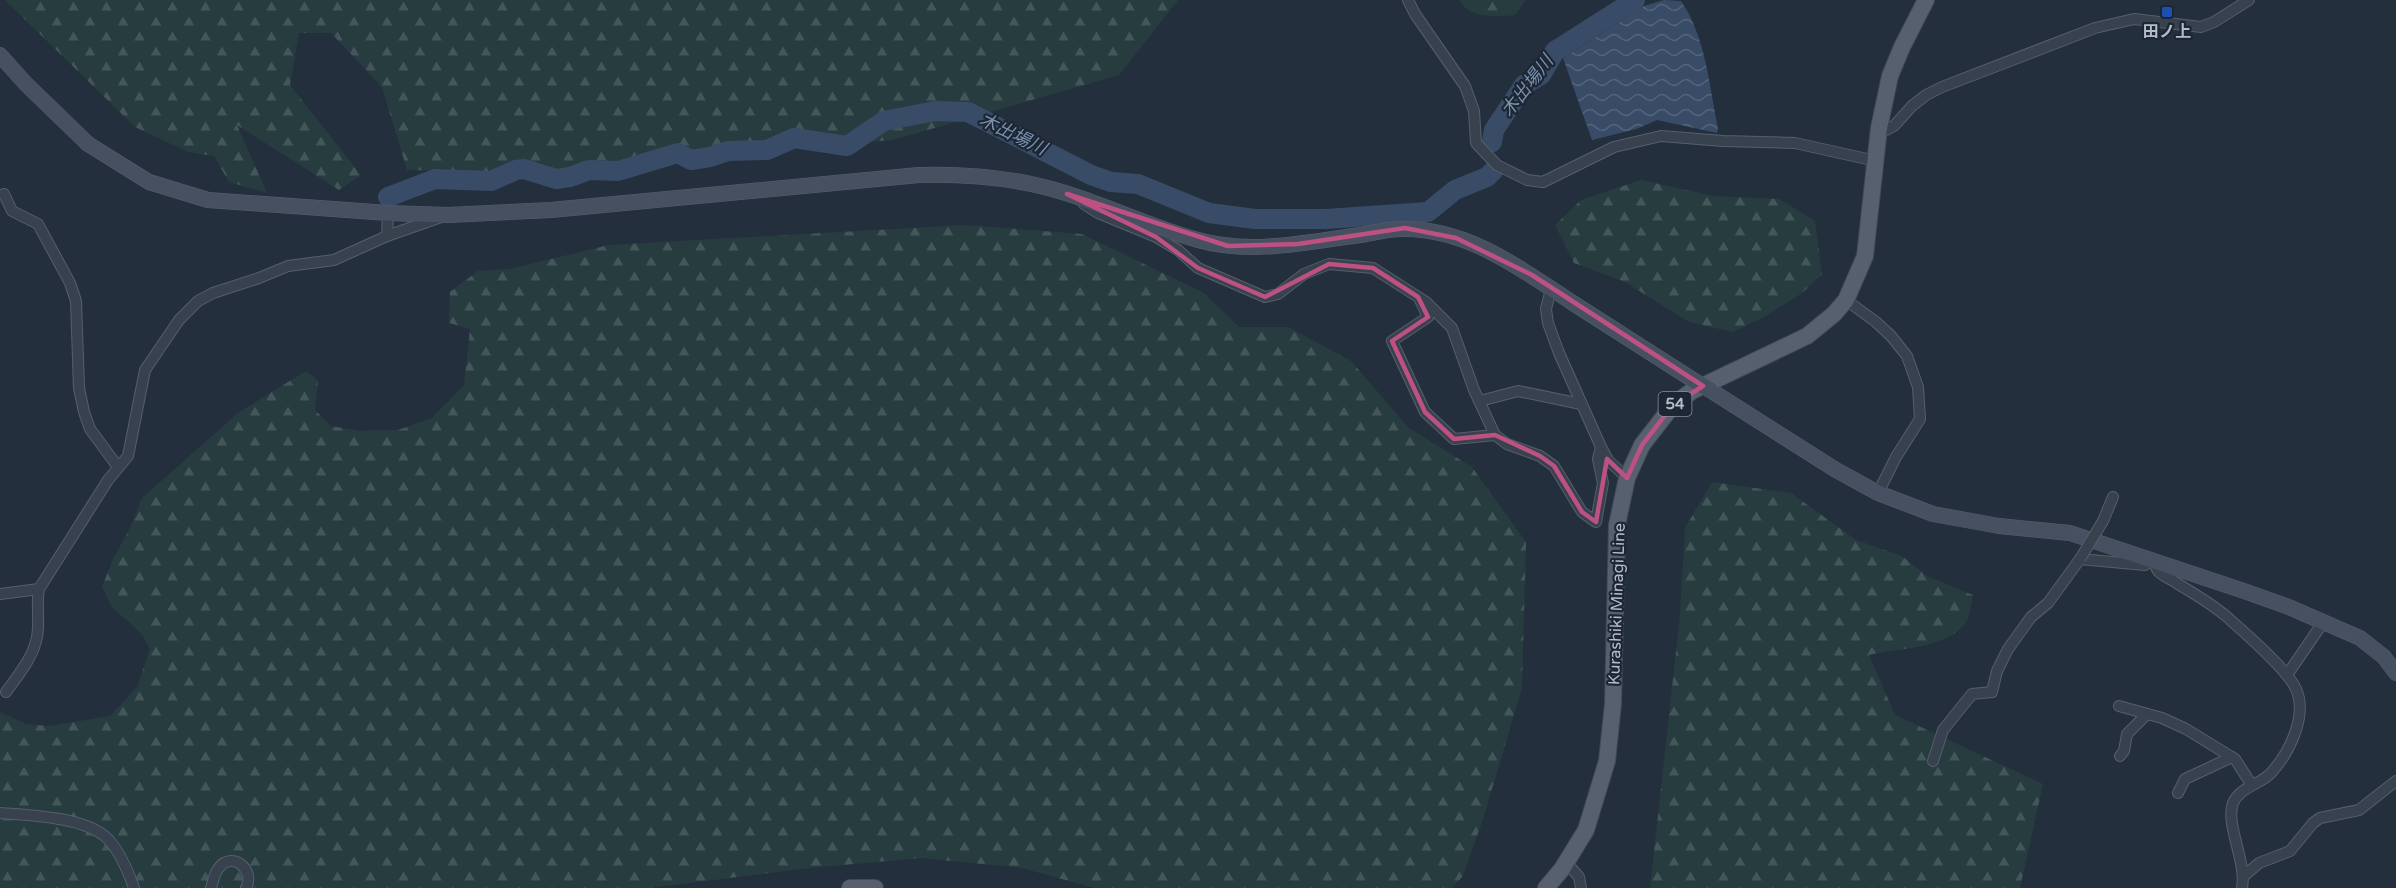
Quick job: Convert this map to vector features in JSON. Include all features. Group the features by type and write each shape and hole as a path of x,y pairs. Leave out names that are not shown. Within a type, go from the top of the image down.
{"main road":[{"name":"Kurashiki Minagi Line","path":"1546,888 1586,830 1607,761 1613,704 1617,525 1627,478 1642,445 1673,405 1692,391 1807,336 1834,314 1846,300 1865,256 1879,128 1890,76 1926,0"},
{"path":"850,888 875,888"}],"street":[{"path":"1408,0 1465,86 1474,111 1476,143 1497,165 1527,180 1543,182 1614,147 1661,136 1795,143 1876,161"},
{"path":"1879,128 1882,132 1894,126 1912,106 1942,87 2095,28 2134,19 2201,27 2214,22 2249,0"},
{"path":"0,55 26,84 88,144 148,182 208,200 388,213 448,214 551,210 919,175 966,174 1033,184 1198,240 1228,246 1259,247 1298,244 1405,228 1456,238 1490,250 1836,470 1878,493 1933,514 1999,526 2070,533 2289,607 2360,638 2384,657 2396,673"},
{"path":"4,194 12,211 38,224 70,283 76,301 79,388 84,412 90,429 118,467"},
{"path":"1067,194 1098,213 1156,237 1178,250 1198,268 1265,297 1278,294 1304,274 1329,264 1373,268 1418,297 1452,327 1474,390 1495,435 1507,444 1540,456 1554,466 1582,512 1596,522 1603,483 1598,459 1601,447"},
{"path":"387,236 388,213"},
{"path":"6,692 25,666 35,645 39,589 86,514 128,456 145,370 179,320 198,301 213,293 288,266 333,260 387,236 448,214"},
{"path":"1551,289 1546,309 1548,323 1601,447 1608,460 1627,478"},
{"path":"1418,297 1428,317 1392,341 1425,412 1454,440 1495,435"},
{"path":"1846,300 1891,336 1907,356 1918,387 1920,419 1896,457 1878,493"},
{"path":"1480,401 1518,391 1581,404"},
{"path":"1933,761 1943,730 1972,694 1992,692 2008,649 2031,617 2048,603 2080,560 2103,521 2113,497"},
{"path":"2080,560 2145,565 2153,560"},
{"path":"2153,560 2158,572 2216,607 2287,675 2297,689 2299,715 2296,730 2278,764 2269,775 2251,784 2233,802 2231,817 2244,876 2242,888"},
{"path":"0,594 39,589"},
{"path":"2287,675 2324,621"},
{"path":"2119,706 2186,729 2232,757 2251,784"},
{"path":"2120,756 2124,750 2127,734 2147,714"},
{"path":"2178,793 2185,779 2232,757"},
{"path":"2244,876 2259,863 2290,851 2313,823 2320,818 2359,810 2396,781"},
{"path":"0,813 58,819 91,828 106,838 116,851 126,866 134,888"},
{"path":"211,888 218,868 227,861 236,861 244,866 249,874 249,883 246,888"},
{"path":"1566,862 1579,877 1581,888"}],"highlighted area":[{"path":"1067,194 1228,246 1298,244 1405,228 1456,238 1532,275 1703,386 1673,405 1642,445 1627,478 1607,459 1596,522 1582,512 1554,466 1540,456 1495,435 1454,439 1425,412 1392,341 1428,317 1418,297 1373,268 1329,264 1265,297 1198,268 1156,237"}],"green space":[{"path":"5,0 1178,0 1119,75 893,140 523,172 407,170 382,87 331,33 299,33 290,85 361,175 339,190 237,125 267,193 229,182 214,156 188,152 135,127"},
{"path":"1459,0 1526,0 1515,15 1500,16 1477,14 1470,11"},
{"path":"1641,180 1714,196 1779,199 1815,221 1822,274 1802,293 1764,317 1733,332 1689,322 1625,282 1574,263 1555,225 1581,200"},
{"path":"964,225 1082,234 1204,293 1239,327 1288,327 1351,361 1409,428 1472,467 1526,542 1522,688 1483,819 1463,876 1452,888 1094,888 1022,868 921,858 809,868 649,888 0,888 0,712 26,724 50,726 110,716 137,687 150,649 142,634 112,607 102,587 142,498 238,413 306,371 318,380 315,410 331,426 360,431 398,430 432,418 464,385 470,329 449,323 450,292 478,271 510,269 609,245"},
{"path":"1712,482 1791,493 1856,540 1902,556 1927,576 1973,595 1966,622 1947,638 1921,646 1869,655 1895,715 2043,784 2020,888 1650,888 1680,615 1685,528"}],"water":[{"path":"1664,0 1681,1 1696,30 1709,79 1717,133 1657,120 1636,129 1592,140 1563,58 1644,6"}],"waterway":[{"name":"木出場川","path":"1492,142 1494,130 1524,85 1541,75 1555,51 1635,0"},
{"name":"木出場川","path":"388,197 435,179 491,181 524,169 556,179 589,170 618,171 678,153 691,160 728,151 767,150 794,138 847,146 884,121 935,111 968,112 1091,175 1111,182 1138,184 1209,213 1255,219 1326,219 1428,212 1455,190 1487,177 1494,170"}],"place":[{"name":"田ノ上","path":"2167,12"}]}
